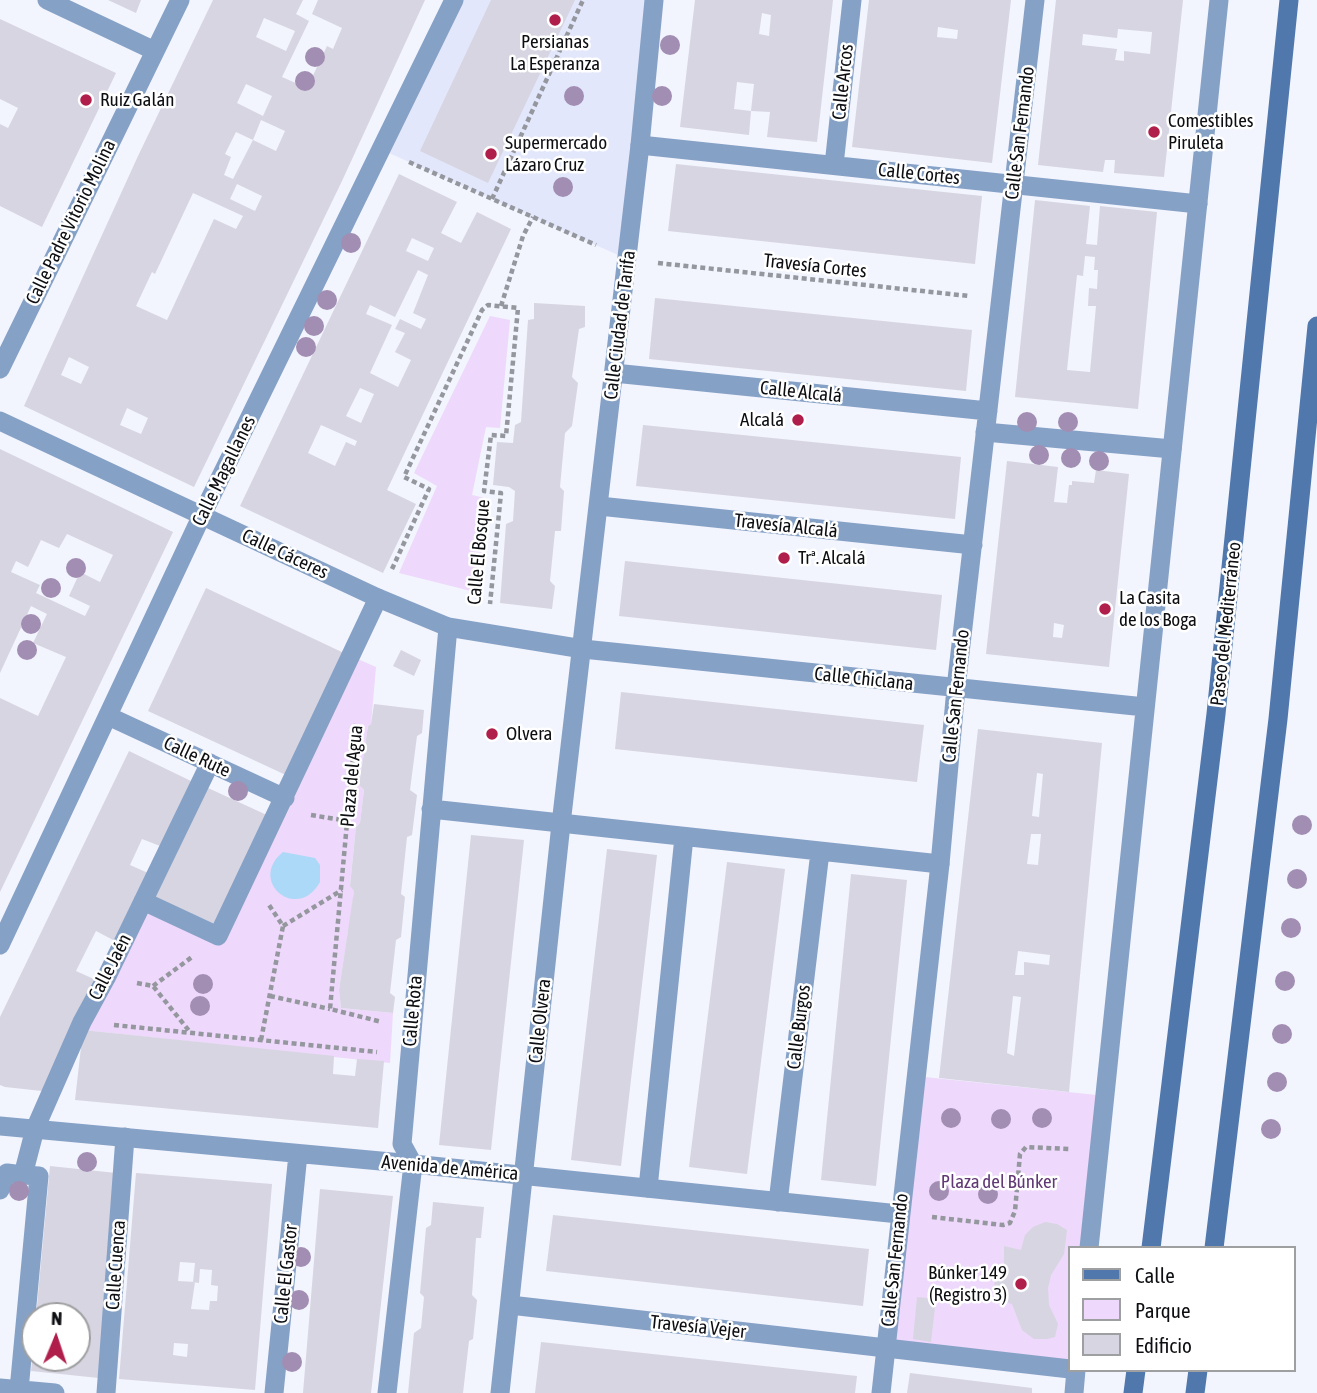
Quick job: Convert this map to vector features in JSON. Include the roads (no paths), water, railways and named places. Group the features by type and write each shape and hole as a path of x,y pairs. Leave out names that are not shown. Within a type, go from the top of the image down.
{"main road":[{"name":"Paseo del Mediterráneo","path":"1151,1246 1216,714 1289,0"},
{"path":"1214,1246 1278,719 1317,326"},
{"path":"1133,1393 1136,1372"},
{"path":"1195,1393 1198,1372"}],"street":[{"path":"47,0 155,51"},
{"name":"Calle Padre Vitorio Molina","path":"0,369 180,0"},
{"name":"Calle Magallanes","path":"0,946 202,515 454,0"},
{"name":"Calle Ciudad de Tarifa","path":"583,649 654,0"},
{"name":"Calle Arcos","path":"834,165 852,0"},
{"name":"Calle San Fernando","path":"881,1393 940,864 956,688 1035,0"},
{"path":"1089,1246 1219,0"},
{"name":"Calle Cortes","path":"640,145 1198,204"},
{"name":"Calle Alcalá","path":"614,373 988,411"},
{"name":"Calle Cáceres","path":"0,421 379,598 448,627 583,649"},
{"path":"985,432 1172,449"},
{"name":"Travesía Alcalá","path":"599,506 973,545"},
{"name":"Plaza del Agua","path":"143,901 218,936 379,598"},
{"name":"Calle Rota","path":"387,1393 413,1164 402,1144 448,627"},
{"name":"Calle Chiclana","path":"583,649 1145,707"},
{"name":"Calle Olvera","path":"500,1393 561,824 583,649"},
{"name":"Calle Rute","path":"108,716 285,798"},
{"name":"Calle Jaén","path":"23,1175 35,1129 82,1022 210,763"},
{"path":"431,809 940,864"},
{"path":"648,1188 684,837"},
{"name":"Calle Burgos","path":"778,1202 820,852"},
{"name":"Avenida de América","path":"0,1126 413,1164 900,1214"},
{"name":"Calle Cuenca","path":"106,1393 125,1137"},
{"name":"Calle El Gastor","path":"274,1393 298,1154"},
{"path":"0,1190 7,1173 39,1176 9,1389 55,1393"},
{"name":"Travesía Vejer","path":"510,1305 886,1348"},
{"path":"886,1348 1068,1369"},
{"path":"1074,1393 1076,1372"}],"water":[{"path":"283,852 315,858 320,865 320,882 310,894 299,899 289,898 279,893 273,885 270,875 273,863"}],"place":[{"name":"Persianas La Esperanza","path":"555,20"},
{"name":"Ruiz Galán","path":"86,100"},
{"name":"Comestibles Piruleta","path":"1154,132"},
{"name":"Supermercado Lázaro Cruz","path":"491,154"},
{"name":"Alcalá","path":"798,420"},
{"name":"Trª. Alcalá","path":"784,558"},
{"name":"La Casita de los Boga","path":"1105,609"},
{"name":"Olvera","path":"492,734"},
{"name":"Búnker 149 (Registro 3)","path":"1021,1284"}],"park label":[{"name":"Plaza del Búnker","path":"999,1182"}]}
